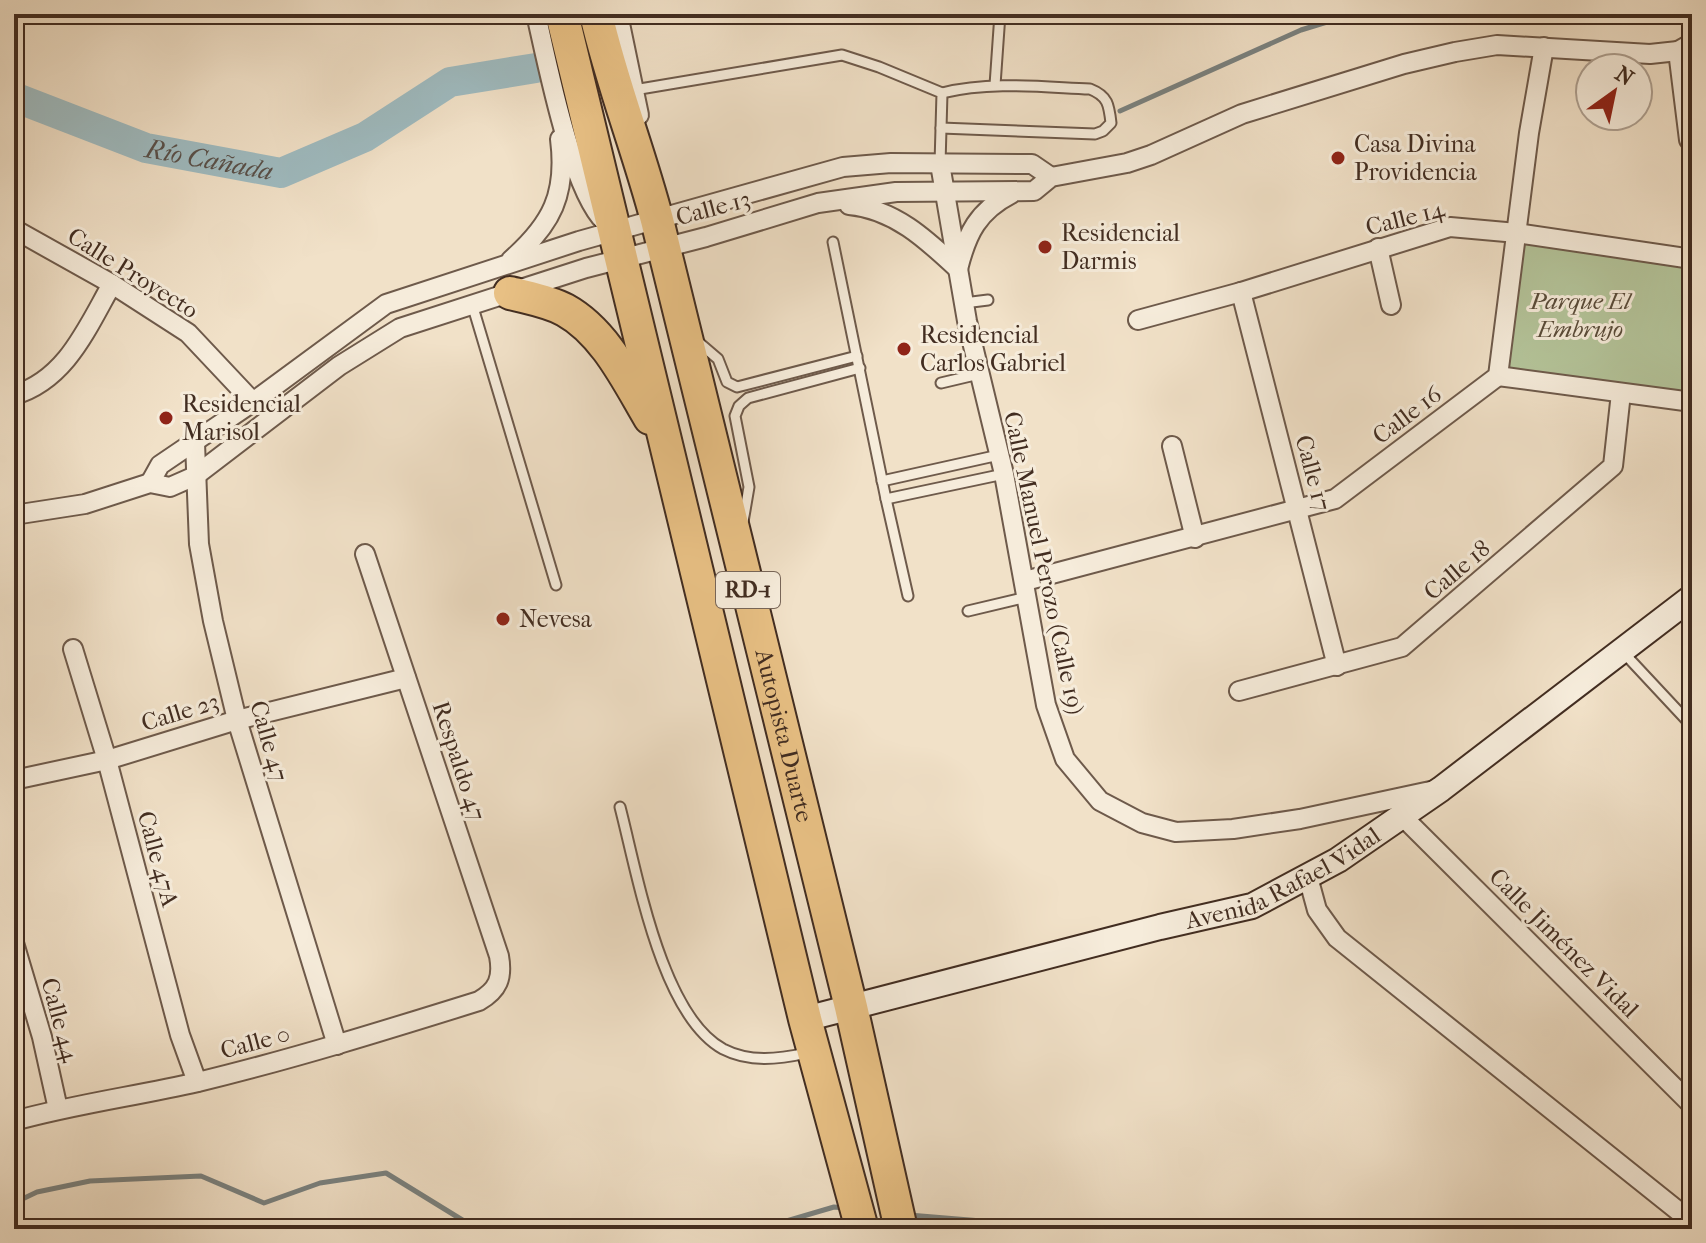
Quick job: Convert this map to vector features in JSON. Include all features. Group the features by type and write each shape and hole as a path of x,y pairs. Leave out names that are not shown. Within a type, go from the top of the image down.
{"highway":[{"name":"Autopista Duarte","path":"562,14 805,1019 862,1229"},
{"name":"Autopista Duarte","path":"596,14 608,66 660,234 851,1007 901,1229"},
{"path":"508,279 589,327 632,388 664,442"}],"main road":[{"name":"Avenida Rafael Vidal","path":"805,1019 1252,906 1338,860 1441,789 1692,597"}],"street":[{"path":"536,14 556,100 587,196 619,246"},
{"path":"618,14 653,183 660,234"},
{"path":"818,203 896,192 1034,191 1051,177 1127,163 1242,114 1404,64 1497,45 1650,54 1685,47 1689,140"},
{"path":"1544,47 1529,133 1498,376 1692,402"},
{"path":"508,279 537,237 561,189 562,159 556,100"},
{"name":"Calle Manuel Perozo (Calle 19)","path":"940,164 964,303 1002,465 1046,705 1065,759 1100,801 1142,823 1176,832 1233,829 1300,819 1441,789"},
{"path":"14,515 85,504 150,483 170,487 195,476 375,342 400,328 464,307 508,279 660,234 843,167 1032,164 1051,177"},
{"path":"818,203 870,207 917,231 958,269 973,226 994,202 1017,191"},
{"name":"Calle 13","path":"619,246 660,234 706,237 818,203"},
{"name":"Calle 14","path":"1138,320 1241,292 1450,227 1517,233 1692,259"},
{"name":"Calle Proyecto","path":"14,229 112,284 188,333 253,402"},
{"path":"150,483 160,465 253,402 386,304 448,282 508,279 586,268 619,246"},
{"path":"1378,248 1391,305"},
{"path":"448,282 464,307"},
{"path":"14,395 43,383 62,365 79,343 112,284"},
{"name":"Calle 17","path":"1241,292 1337,666"},
{"name":"Calle 16","path":"1026,589 1335,499 1498,376"},
{"name":"Calle 18","path":"1239,691 1402,647 1613,466 1621,393"},
{"name":"Calle 47","path":"195,443 199,544 213,621 237,720 337,1045"},
{"path":"1172,446 1195,538"},
{"name":"Respaldo 47","path":"365,554 499,956 502,970 498,984"},
{"name":"Calle 47A","path":"73,649 107,760 180,1035 197,1082"},
{"name":"Calle 23","path":"14,780 107,760 237,720 406,678"},
{"name":"Calle Jiménez Vidal","path":"1402,816 1692,1105"},
{"path":"1308,877 1317,910 1337,938 1692,1222"},
{"name":"Calle 44","path":"14,943 20,992 42,1037 58,1109"},
{"name":"Calle 0","path":"14,1121 58,1109 197,1082 337,1045 479,1001 498,984"}],"lane":[{"path":"995,85 1000,14"},
{"path":"634,90 842,55 942,93 969,86 995,85 1090,89 1108,103 1111,123 1095,134 941,128"},
{"path":"940,164 942,93"},
{"path":"833,242 908,596"},
{"path":"964,303 988,300"},
{"path":"464,307 556,585"},
{"path":"684,333 713,353 723,376 731,386 737,387 857,356"},
{"path":"738,549 749,487 735,416 739,406 748,398 860,368"},
{"path":"941,383 979,374"},
{"path":"882,481 1002,465"},
{"path":"886,499 1002,465"},
{"path":"968,611 1026,589"},
{"path":"1622,651 1692,726"},
{"path":"620,807 661,963 678,998 695,1023 721,1048 744,1057 777,1059 814,1051"}],"green space":[{"name":"Parque El Embrujo","path":"1517,233 1692,259 1692,402 1498,376"}],"waterway":[{"path":"1120,111 1301,30 1353,14"},
{"name":"Río Cañada","path":"14,97 146,148 281,173 365,137 450,82 536,68"},
{"path":"14,1203 37,1192 90,1181 201,1176 264,1203 320,1183 386,1173 477,1229"},
{"path":"759,1229 834,1207 844,1208"},
{"path":"909,1215 1080,1229"}],"place":[{"name":"Casa Divina Providencia","path":"1338,158"},
{"name":"Residencial Darmis","path":"1045,247"},
{"name":"Residencial Carlos Gabriel","path":"904,349"},
{"name":"Residencial Marisol","path":"166,418"},
{"name":"Nevesa","path":"503,619"}]}
